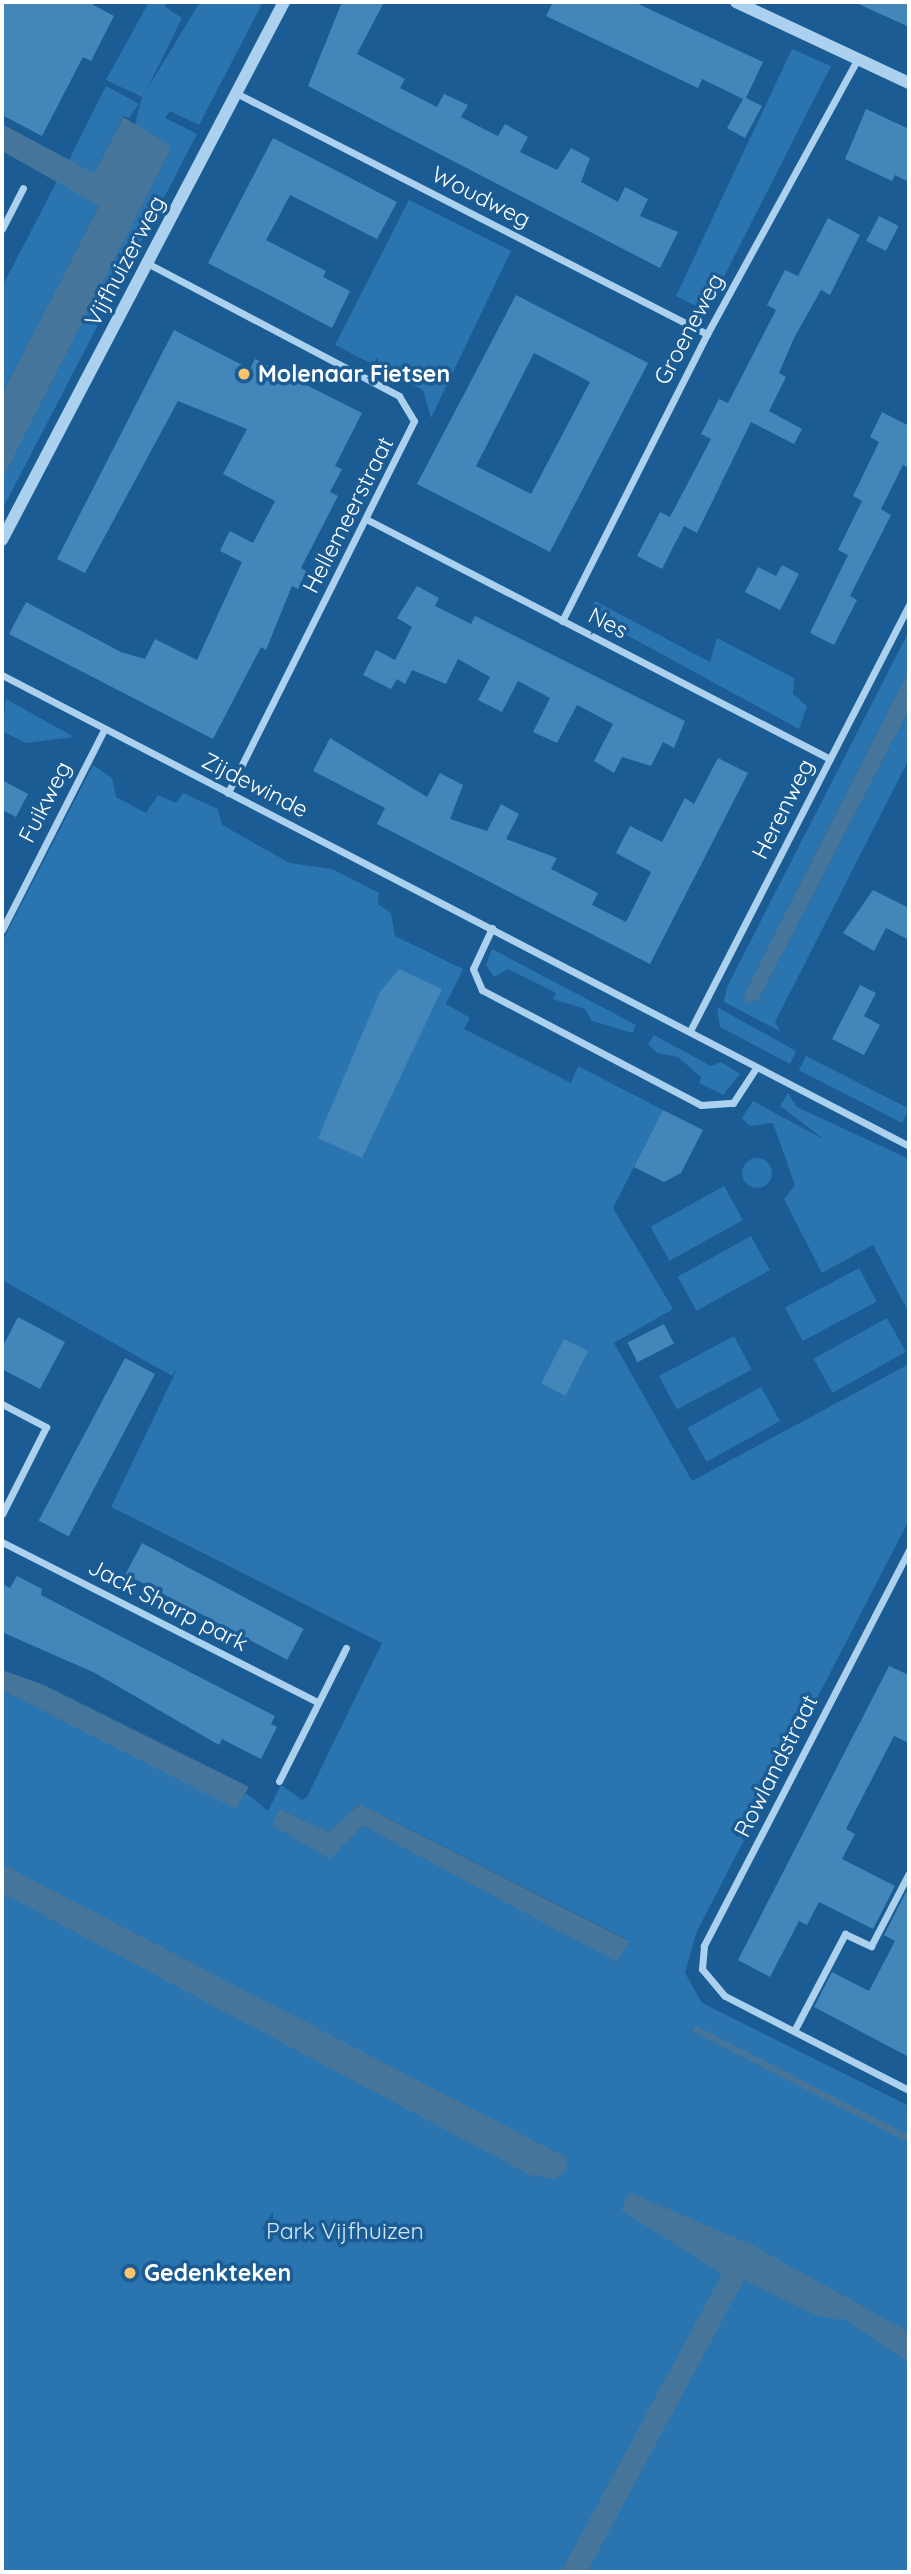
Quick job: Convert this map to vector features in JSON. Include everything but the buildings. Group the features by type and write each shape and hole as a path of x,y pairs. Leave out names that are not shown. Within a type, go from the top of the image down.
{"street":[{"name":"Vijfhuizerweg","path":"2,540 284,2"},
{"path":"736,2 909,83"},
{"name":"Groeneweg","path":"562,621 707,334 857,60"},
{"name":"Woudweg","path":"238,94 707,334"},
{"path":"2,229 23,188"},
{"name":"Hellemeerstraat","path":"147,263 412,407 409,438 228,793"},
{"name":"Nes","path":"368,520 831,759"},
{"name":"Herenweg","path":"690,1031 909,604"},
{"name":"Zijdewinde","path":"2,675 909,1146"},
{"name":"Fuikweg","path":"2,930 104,730"},
{"path":"492,928 473,969 482,990 701,1105 733,1103 756,1068"},
{"path":"2,1404 47,1427 2,1514"},
{"name":"Jack Sharp park","path":"2,1542 318,1702"},
{"name":"Rowlandstraat","path":"794,2031 710,1986 702,1969 704,1946 909,1550"},
{"path":"279,1781 346,1648"},
{"path":"909,1873 871,1946 845,1934 794,2031 909,2090"}],"green space":[{"path":"149,2 167,2 165,7 182,18 146,91 200,2 263,2 199,125 170,111 165,118 197,134 2,510 2,480 170,151 135,124 142,97 106,80"},
{"path":"792,49 831,66 712,300 698,307 676,296"},
{"path":"106,86 139,104 129,118 123,116 94,173 69,160"},
{"path":"57,181 99,206 2,394 2,287"},
{"path":"409,200 511,251 431,418 423,390 335,345"},
{"path":"595,601 710,662 717,638 794,678 793,694 807,706 799,729 590,615"},
{"path":"909,631 909,670 744,994 746,1002 758,1001 909,710 909,759 775,1022 780,1031 724,1002 727,987"},
{"path":"6,699 74,737 26,743 2,731"},
{"name":"Park Vijfhuizen","path":"93,765 112,778 116,797 146,813 158,795 176,803 183,793 218,809 222,825 290,863 332,869 379,893 378,904 391,913 395,936 463,969 446,1004 470,1018 464,1029 571,1083 578,1066 663,1110 613,1208 673,1309 614,1343 692,1481 909,1364 909,1520 696,1933 685,1973 702,2003 909,2106 909,2572 2,2572 2,1679 242,1798 246,1793 268,1811 281,1785 302,1800 307,1797 382,1643 111,1507 178,1367 172,1376 2,1280 2,942","holes":["360,1804 628,1940 618,1961 363,1826 341,1848 280,1809 328,1832"]},
{"path":"492,949 636,1025 633,1033 592,1021 585,1009 553,999 556,993 508,969 494,977 486,965"},
{"path":"717,1007 796,1051 790,1064 720,1027"},
{"path":"654,1035 711,1066 721,1062 740,1074 723,1095 699,1083 701,1077 678,1057 657,1053 648,1044"},
{"path":"806,1056 909,1108 902,1123 799,1070"},
{"path":"788,1093 797,1107 909,1159 909,1313 873,1245 822,1273 784,1199 795,1185 773,1123 750,1126 742,1118 753,1101 825,1140 780,1106"},
{"path":"757,1158 768,1162 772,1173 768,1184 757,1188 746,1184 742,1173 746,1162"},
{"path":"724,1186 743,1220 669,1261 651,1227"},
{"path":"751,1236 770,1270 696,1311 678,1277"},
{"path":"859,1268 877,1302 803,1341 785,1307"},
{"path":"887,1318 906,1352 832,1393 814,1359"},
{"path":"734,1336 752,1370 677,1409 659,1376"},
{"path":"761,1387 780,1421 706,1462 688,1428"}],"shaded area":[{"path":"123,117 170,145 170,151 2,480 2,394 99,206 2,151 2,124 94,173"},
{"path":"909,670 909,710 758,1001 745,1002 744,994"},
{"path":"2,1670 44,1685 249,1787 236,1809 2,1690"},
{"path":"360,1804 629,1941 617,1962 363,1826 330,1859 272,1825 280,1809 328,1832"},
{"path":"2,1864 567,2158 566,2171 555,2179 530,2175 2,1893"},
{"path":"629,2192 752,2245 909,2332 909,2363 848,2321 818,2316 744,2280 587,2572 561,2572 722,2274 621,2210"}],"waterway":[{"path":"696,2029 909,2139"}],"place":[{"name":"Molenaar Fietsen","path":"244,374"},
{"name":"Gedenkteken","path":"130,2273"}]}
